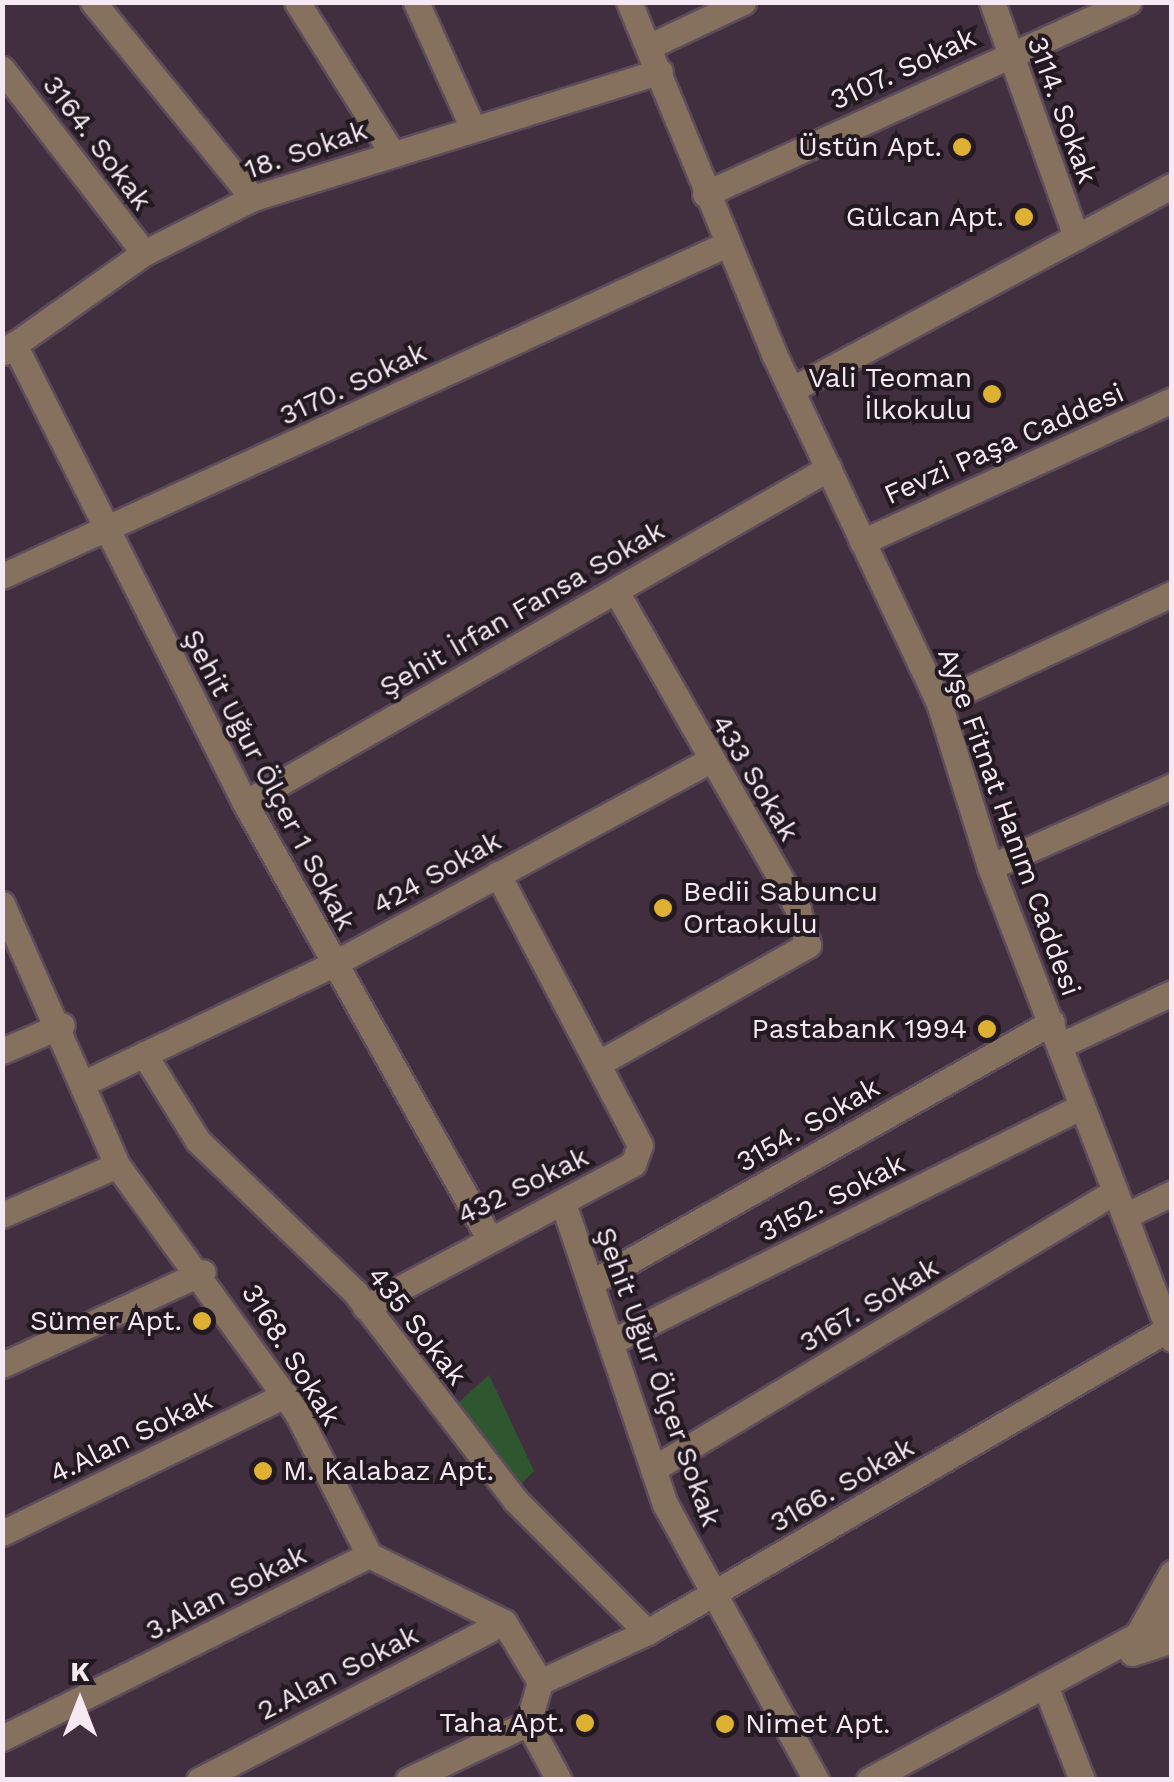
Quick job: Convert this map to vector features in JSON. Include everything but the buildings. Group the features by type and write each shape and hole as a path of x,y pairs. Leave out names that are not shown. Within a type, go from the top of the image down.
{"street":[{"path":"93,2 254,198"},
{"path":"296,2 392,153"},
{"path":"416,2 473,128"},
{"name":"Ayşe Fitnat Hanım Caddesi","path":"628,2 650,46 726,244 939,703 990,867 1058,1033 1080,1107 1122,1203 1170,1334"},
{"path":"650,46 743,2"},
{"name":"3114. Sokak","path":"992,2 1076,237"},
{"name":"3107. Sokak","path":"705,194 1010,52 1129,2"},
{"name":"3164. Sokak","path":"2,69 144,254"},
{"name":"18. Sokak","path":"8,349 144,254 254,198 660,71"},
{"path":"791,390 1172,186"},
{"name":"3170. Sokak","path":"2,576 104,533 726,244"},
{"name":"Şehit Uğur Ölçer 1 Sokak","path":"8,349 245,803 486,1235"},
{"name":"Fevzi Paşa Caddesi","path":"862,542 1172,400"},
{"name":"Şehit İrfan Fansa Sokak","path":"245,803 829,468"},
{"name":"433 Sokak","path":"601,1062 808,945 798,909 707,762 616,590"},
{"path":"939,703 1172,594"},
{"name":"424 Sokak","path":"84,1083 334,964 707,762"},
{"path":"990,867 1172,786"},
{"name":"432 Sokak","path":"366,1307 486,1235 562,1202 633,1164 640,1145 601,1062 498,874"},
{"name":"3168. Sokak","path":"2,904 62,1025 117,1164 203,1272 285,1395 369,1555"},
{"name":"3154. Sokak","path":"594,1281 1058,1033 1172,993"},
{"path":"2,1051 62,1025"},
{"name":"435 Sokak","path":"144,1054 198,1141 366,1307 515,1500 647,1632"},
{"name":"3152. Sokak","path":"611,1342 1080,1107"},
{"path":"2,1215 117,1164"},
{"name":"3167. Sokak","path":"654,1469 1122,1203 1172,1192"},
{"name":"Şehit Uğur Ölçer Sokak","path":"562,1202 594,1281 654,1469 710,1596 816,1780"},
{"path":"2,1365 203,1272"},
{"name":"3166. Sokak","path":"540,1682 647,1632 1170,1334"},
{"name":"4.Alan Sokak","path":"2,1533 285,1395"},
{"path":"369,1555 504,1622 540,1682 528,1723 559,1780"},
{"name":"3.Alan Sokak","path":"2,1738 369,1555"},
{"path":"1133,1641 1172,1573"},
{"path":"869,1780 1076,1674 1172,1616"},
{"name":"2.Alan Sokak","path":"199,1780 504,1622"},
{"path":"1076,1674 1172,1640"},
{"path":"1046,1688 1082,1780"},
{"path":"408,1780 528,1723"}],"green space":[{"path":"489,1375 534,1471 517,1488 448,1412"}],"place":[{"name":"Üstün Apt.","path":"962,147"},
{"name":"Gülcan Apt.","path":"1024,217"},
{"name":"Vali Teoman İlkokulu","path":"992,394"},
{"name":"Bedii Sabuncu Ortaokulu","path":"663,908"},
{"name":"PastabanK 1994","path":"987,1029"},
{"name":"Sümer Apt.","path":"202,1321"},
{"name":"M. Kalabaz Apt.","path":"263,1471"},
{"name":"Taha Apt.","path":"585,1723"},
{"name":"Nimet Apt.","path":"725,1724"}]}
